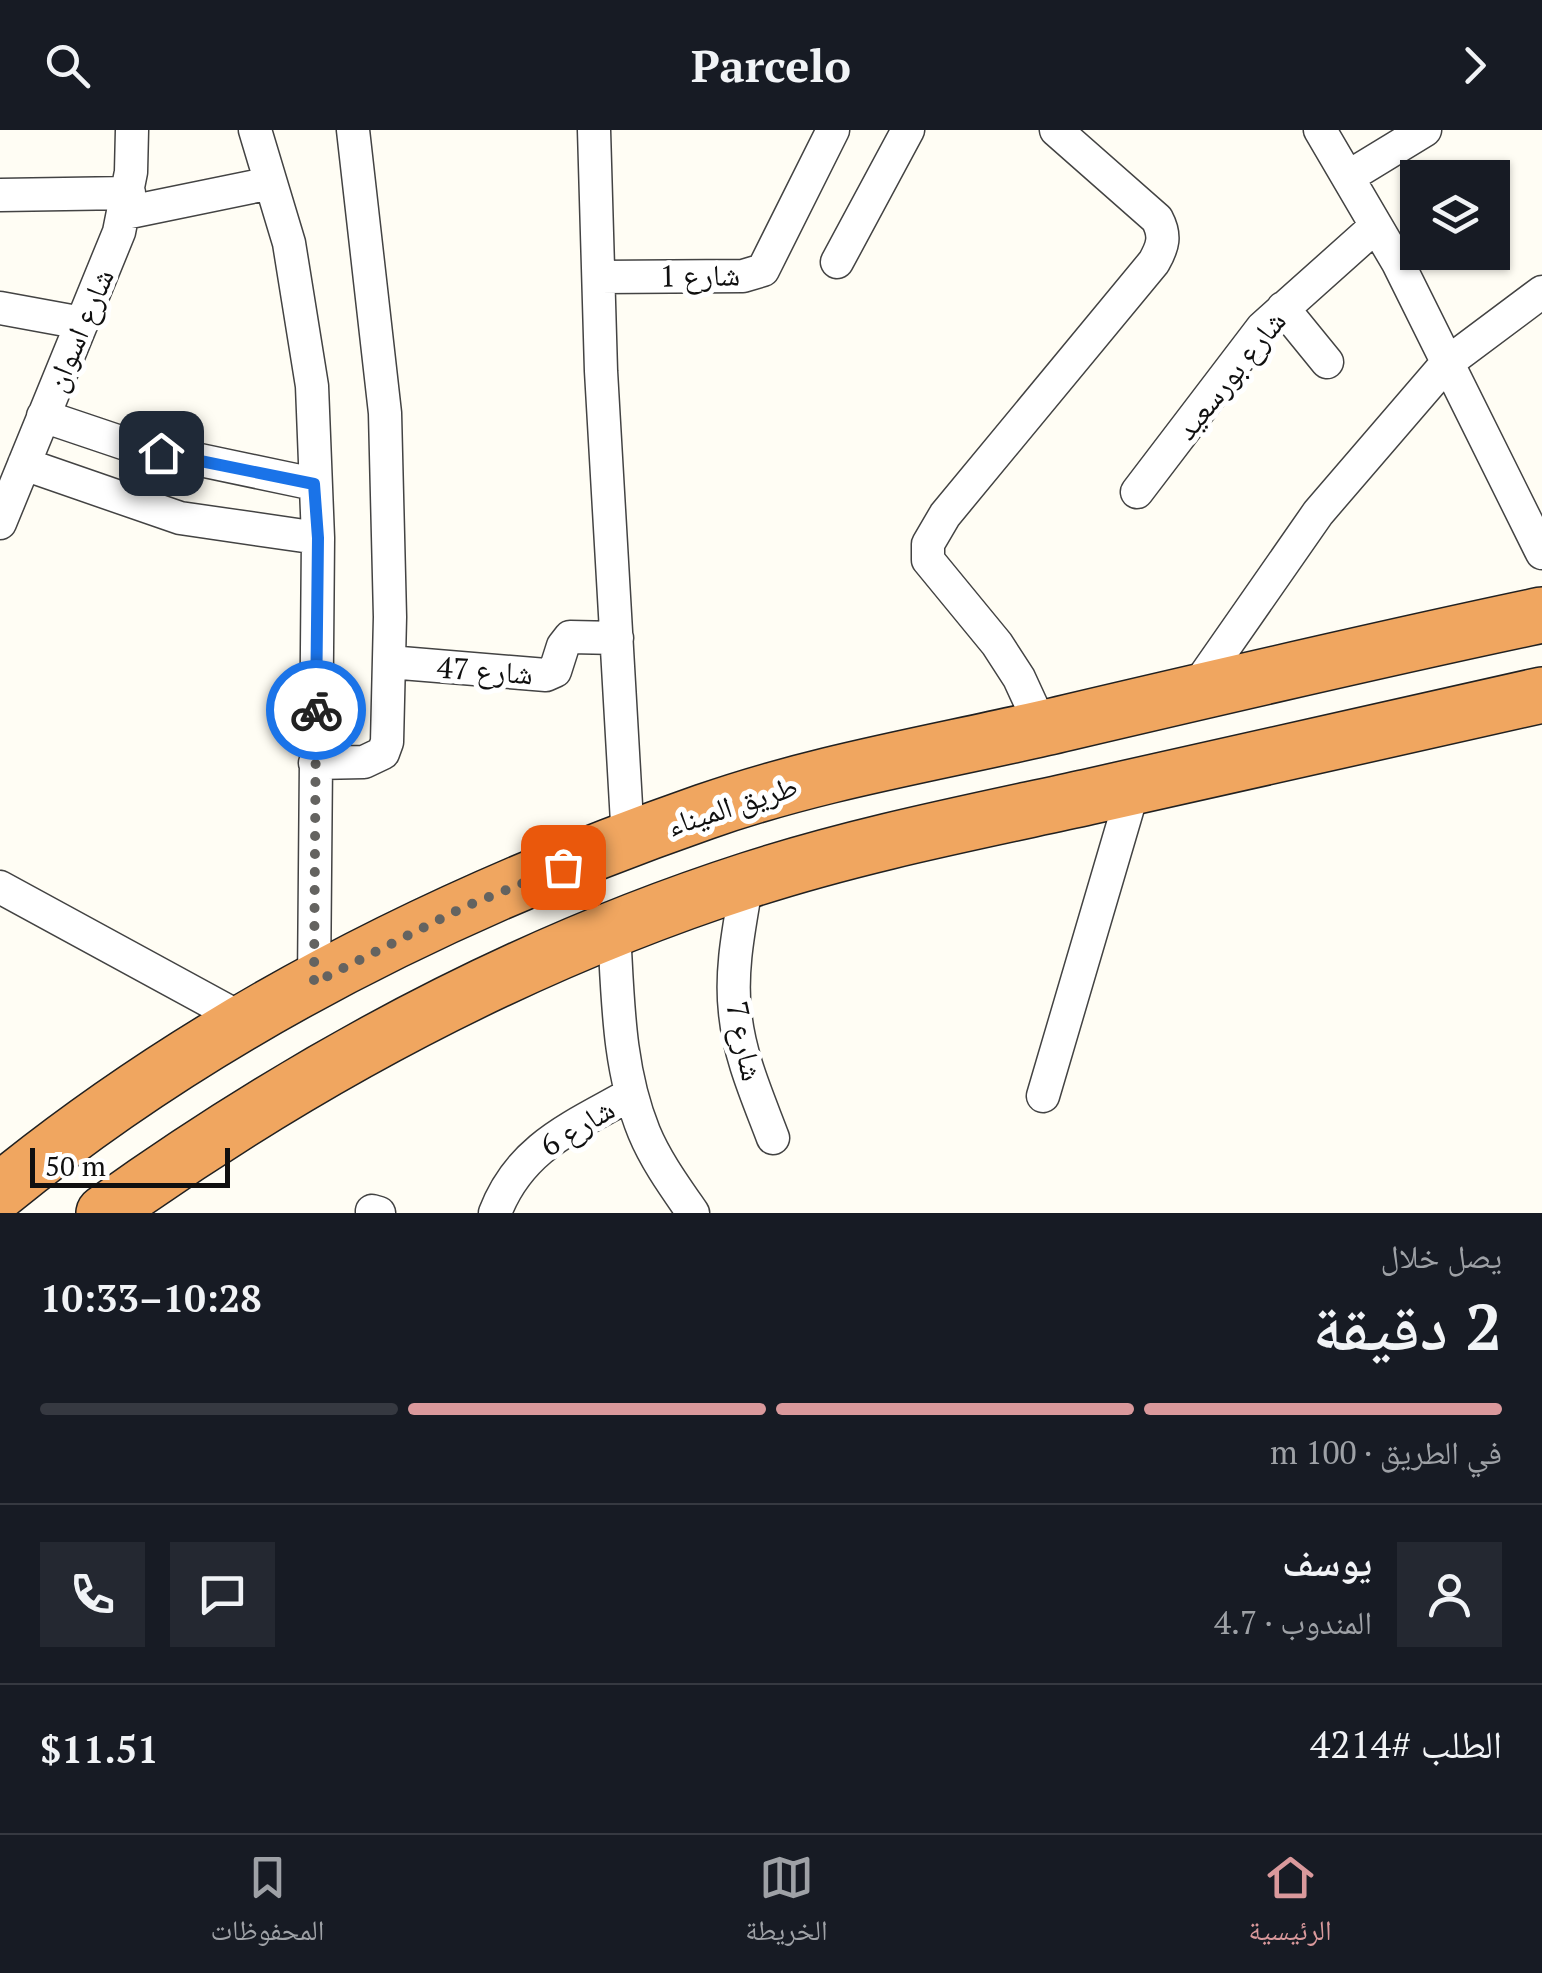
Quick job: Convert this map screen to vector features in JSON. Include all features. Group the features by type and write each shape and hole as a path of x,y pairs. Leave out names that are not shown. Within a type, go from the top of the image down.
{"highway":[{"name":"طريق الميناء","path":"0,1191 112,1108 246,1021 464,907 628,840 814,778 1542,615"},
{"path":"104,1213 204,1142 354,1052 480,990 614,931 747,880 888,840 1542,695"}],"street":[{"name":"شارع اسوان","path":"0,523 127,202 132,130"},
{"path":"255,130 289,243 312,386 318,538 314,983"},
{"path":"315,763 364,762 383,753 386,742 385,413 353,130"},
{"path":"594,130 601,371 628,840"},
{"name":"شارع 1","path":"600,276 743,276 763,270 833,130"},
{"path":"837,262 908,130"},
{"path":"1042,728 1019,678 997,644 928,560 928,544 945,515 1162,248 1164,232 1158,219 1056,130"},
{"path":"1320,130 1398,263 1542,552"},
{"path":"1348,177 1425,130"},
{"path":"0,196 127,202 271,183"},
{"name":"شارع بورسعيد","path":"1137,492 1250,342 1376,226"},
{"path":"1194,691 1318,512 1446,363 1542,292"},
{"path":"0,308 82,323"},
{"path":"1283,308 1327,362"},
{"path":"44,416 128,445 314,484"},
{"path":"24,464 180,518 318,538"},
{"name":"شارع 47","path":"388,662 546,674 556,671 563,646 570,637 616,638"},
{"path":"1043,1096 1134,786"},
{"name":"شارع 7","path":"747,880 735,964 735,1015 744,1056 773,1138"},
{"path":"0,887 246,1021"},
{"path":"614,931 621,1044 630,1094 660,1165 693,1213"},
{"name":"شارع 6","path":"495,1213 508,1184 527,1158 630,1094"}],"way so far":[{"path":"316,710 314,983 464,907 563,867"}],"route":[{"path":"161,453 314,484 318,538 316,710"}]}
